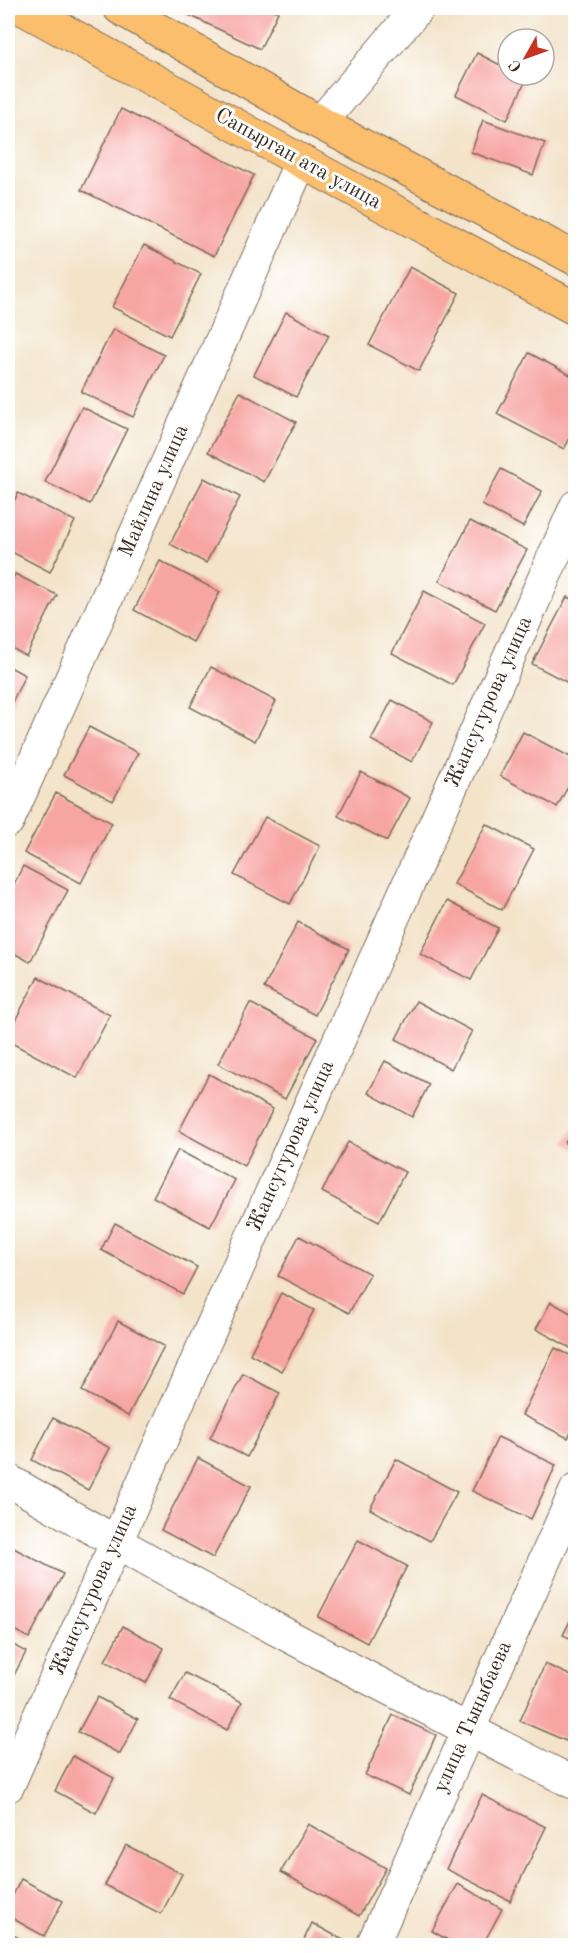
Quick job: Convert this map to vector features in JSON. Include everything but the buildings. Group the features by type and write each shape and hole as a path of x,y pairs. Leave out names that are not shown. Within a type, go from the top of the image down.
{"main road":[{"name":"Сапырган ата улица","path":"22,8 576,309"},
{"name":"Сапырган ата улица","path":"120,8 320,123 576,259"}],"street":[{"path":"320,123 418,8"},
{"name":"Майлина улица","path":"8,821 301,161"},
{"name":"Жансугурова улица","path":"8,1786 576,506"},
{"path":"8,1480 115,1543 467,1730 576,1784"},
{"name":"улица Тыныбаева","path":"372,1946 576,1490"}]}
